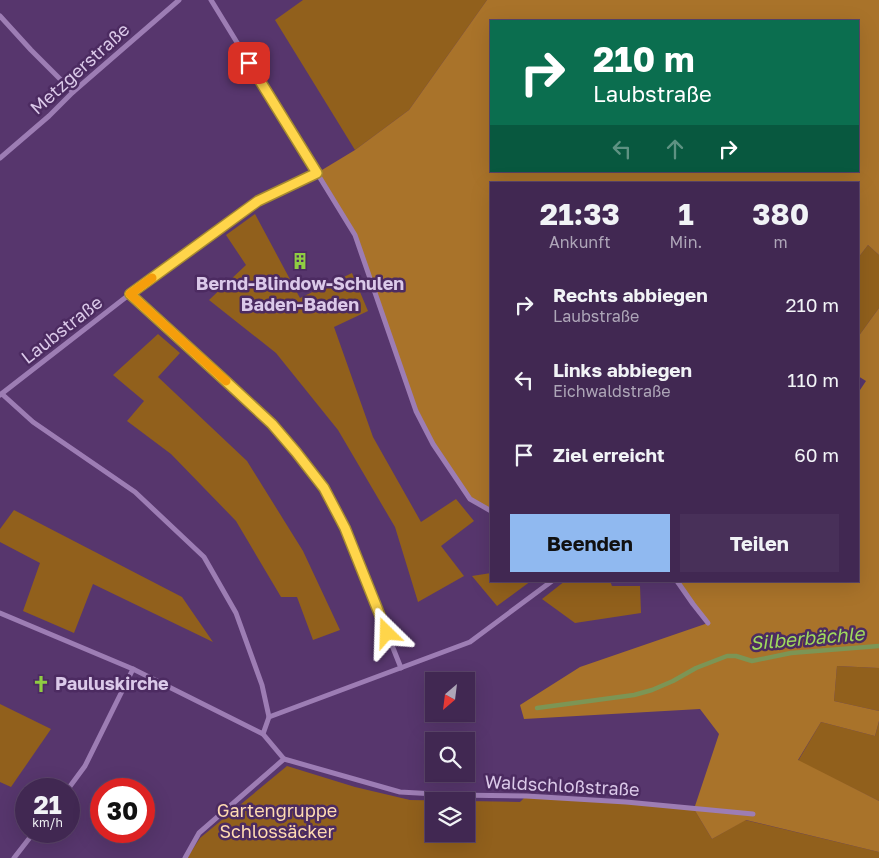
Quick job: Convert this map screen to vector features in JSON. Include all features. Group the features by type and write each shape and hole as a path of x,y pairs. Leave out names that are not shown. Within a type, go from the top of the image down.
{"street":[{"name":"Metzgerstraße","path":"0,158 179,0"},
{"path":"211,0 355,235 416,411 427,434 470,499 490,510"},
{"path":"0,16 73,92"},
{"name":"Laubstraße","path":"1,395 130,294 258,201 317,173"},
{"path":"130,294 272,424 324,488 345,528 402,668"},
{"path":"1,395 33,422 136,492 204,557 236,613 262,685 269,717 263,734"},
{"path":"269,717 470,642 551,582"},
{"path":"678,582 708,623"},
{"path":"0,612 133,669 263,734 284,759 199,833 185,858"},
{"path":"76,778 85,766 133,669"},
{"name":"Waldschloßstraße","path":"284,759 400,792 526,796 626,802 753,814"},
{"path":"14,858 26,843"}],"green space":[{"path":"303,0 487,0 409,110 355,150 275,20"},
{"path":"255,214 300,298 352,273 368,311 334,327 373,437 421,522 456,499 474,521 441,546 464,576 418,602 395,527 338,430 276,353 209,300 246,265 226,235"},
{"path":"868,245 879,255 879,308 859,336 859,257"},
{"path":"158,334 180,353 158,377 247,461 303,551 340,630 313,640 297,597 281,597 236,521 171,454 127,421 144,401 113,375"},
{"path":"14,510 182,597 213,642 93,584 74,633 23,611 40,563 0,542 0,529"},
{"path":"490,573 490,582 530,582 497,606 472,576"},
{"path":"564,582 610,582 612,586 640,586 641,613 575,623 542,599"},
{"path":"837,666 879,668 879,711 834,701"},
{"path":"0,704 51,729 17,778 15,778 11,787 0,782"},
{"path":"879,721 879,801 798,761 821,722 875,736"},
{"name":"Gartengruppe Schlossäcker","path":"287,766 355,787 410,800 425,800 425,842 475,842 475,801 520,802 526,796 694,809 712,839 745,820 879,852 879,858 187,858 200,838"}],"shaded area":[{"path":"487,0 879,0 879,255 868,245 859,257 859,182 490,182 490,510 470,499 433,444 416,411 355,235 317,173 355,150 409,110"},
{"path":"879,308 879,668 837,666 834,701 879,711 879,721 875,736 821,722 798,760 879,801 879,852 746,820 712,839 694,809 719,734 700,709 524,719 520,705 580,667 708,623 678,582 859,582 859,392 866,381 859,377 859,336"}],"waterway":[{"name":"Silberbächle","path":"537,708 634,695 652,690 696,668 727,656 736,656 752,661 791,653 879,646"}],"slow traffic":[{"path":"152,278 130,294 226,381"}],"place":[{"name":"Bernd-Blindow-Schulen Baden-Baden","path":"300,261"},
{"name":"Pauluskirche","path":"41,684"}],"route":[{"path":"249,63 317,173 258,201 130,294 272,424 324,488 345,528 387,633"}]}
